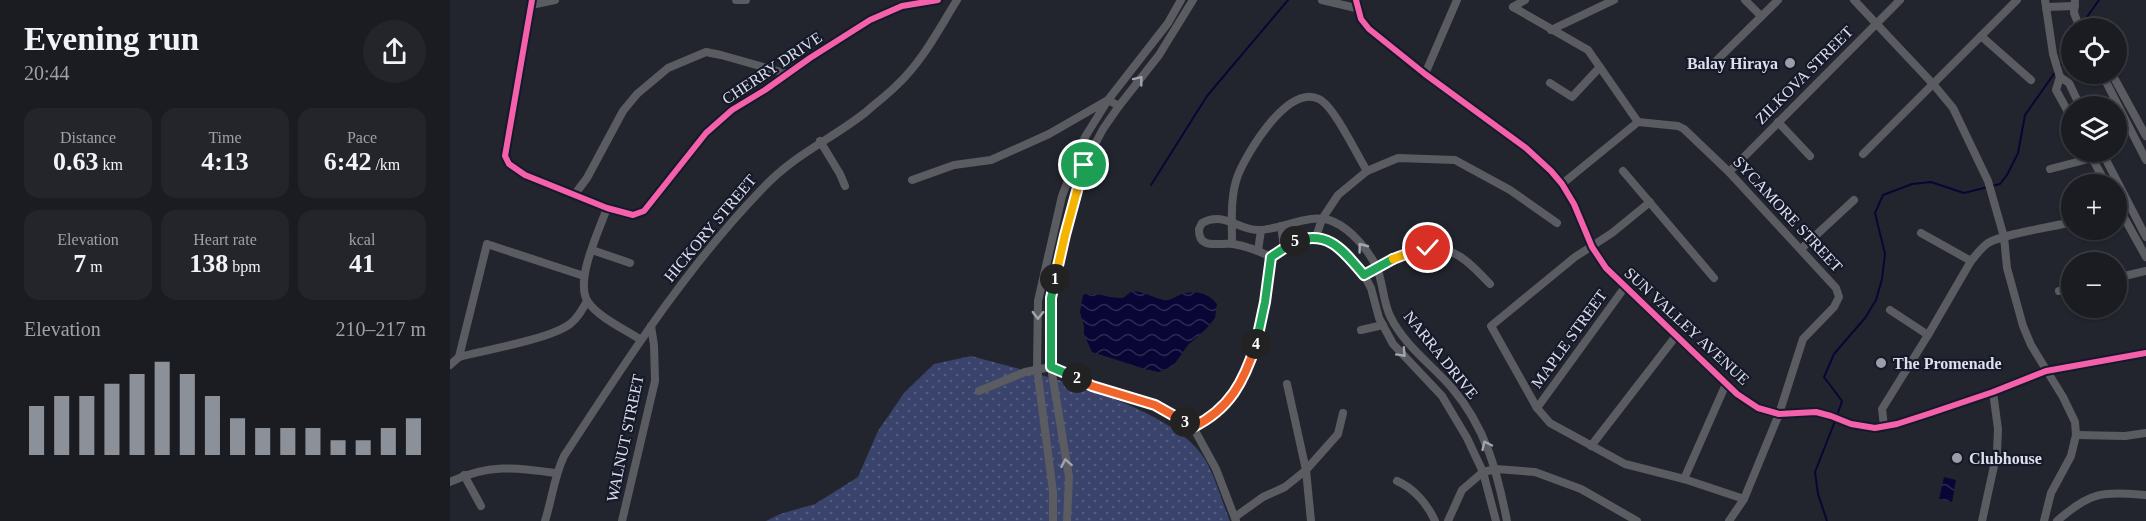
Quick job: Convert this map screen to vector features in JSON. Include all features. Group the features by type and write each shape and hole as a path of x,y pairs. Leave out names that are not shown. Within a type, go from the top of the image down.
{"street":[{"path":"532,2 555,0"},
{"path":"736,0 747,0"},
{"name":"CHERRY DRIVE","path":"532,2 505,156 509,164 525,175 607,208 633,215 644,211 706,134 732,110 870,20 902,6 938,0"},
{"name":"HICKORY STREET","path":"545,521 551,502 555,473 564,456 641,340 709,249 777,174 820,141 864,114 898,84 920,58 957,0"},
{"path":"1053,521 1053,492 1037,368 1038,301 1062,196 1085,137 1108,100 1168,23 1181,0"},
{"path":"1067,521 1069,477 1051,367 1051,298 1065,235 1084,165 1103,129 1159,55 1193,0"},
{"path":"1323,0 1356,4"},
{"path":"1515,3 1525,0"},
{"path":"1551,30 1614,0"},
{"path":"1745,0 1761,16"},
{"path":"1717,60 1778,0"},
{"path":"1854,0 1877,22 1953,108 1995,200 2004,237 2007,268 2023,326 2031,345 2075,422 2076,435 2071,456 2051,493 2044,521"},
{"name":"ZILKOVA STREET","path":"1729,172 1900,0"},
{"path":"1863,154 2018,0"},
{"path":"1425,74 1454,2"},
{"path":"1515,3 1551,30 1588,50 1638,122 1562,184"},
{"path":"2061,99 2056,90 2059,75 2053,54 2045,4 2075,3 2076,18"},
{"name":"SUN VALLEY AVENUE","path":"1356,4 1361,19 1370,29 1425,74 1526,147 1551,171 1574,204 1592,247 1606,268 1726,384 1747,402 1768,412 1779,414 1816,412 1851,424 1875,428 1931,414 2046,371 2146,353"},
{"path":"1981,36 2031,80"},
{"path":"575,195 623,111 637,94 668,68 706,52 788,74"},
{"path":"1550,83 1572,97 1600,67"},
{"path":"2059,75 2069,83 2075,96"},
{"path":"2107,84 2146,160"},
{"path":"2117,84 2146,136"},
{"path":"1232,243 1232,221 1238,175 1264,130 1286,106 1298,99 1309,95 1321,100 1332,111 1367,171"},
{"path":"1108,100 1119,106"},
{"path":"912,180 954,165 991,160 1049,134 1108,100"},
{"name":"SYCAMORE STREET","path":"1638,122 1678,126 1684,129 1729,172 1801,249 1836,288 1839,297 1834,307 1803,339 1779,414 1744,499 1729,521"},
{"path":"1778,122 1810,156"},
{"path":"820,141 837,168 844,186"},
{"path":"1193,427 1210,419 1224,406 1238,388 1249,367 1265,302 1271,257 1284,247 1316,237 1322,219 1338,195 1367,171 1398,158 1455,160 1510,190 1557,223"},
{"path":"2050,169 2070,162"},
{"path":"2107,162 2146,237"},
{"path":"1623,171 1714,278"},
{"path":"1801,249 1854,200"},
{"path":"1650,202 1592,247 1575,257 1491,326 1537,408 1550,423 1625,464 1684,479 1744,499"},
{"path":"607,208 584,276 583,284 587,301 604,316 641,340"},
{"path":"1271,257 1258,250 1232,243 1213,245 1206,243 1199,234 1202,223 1217,219 1232,221 1245,228 1261,230 1322,219"},
{"name":"NARRA DRIVE","path":"1322,219 1333,221 1348,231 1361,245 1377,268 1389,315 1405,340 1453,389 1484,439 1496,469 1507,521"},
{"path":"1884,426 1882,409 1971,261 1988,243 2004,237 2061,224"},
{"path":"2127,224 2146,257"},
{"path":"1281,226 1284,247"},
{"path":"1258,250 1261,230"},
{"path":"1921,233 1971,261"},
{"name":"NARRA DRIVE","path":"1316,237 1324,238 1340,248 1364,275 1383,325 1393,344 1442,396 1467,438 1483,472 1496,521"},
{"path":"459,357 487,244 584,276"},
{"path":"1364,275 1414,251 1428,248 1445,249 1458,254 1490,284"},
{"path":"592,250 630,263"},
{"path":"2127,276 2146,272"},
{"name":"MAPLE STREET","path":"1537,408 1625,287"},
{"path":"450,365 459,357 555,333 572,323 587,301"},
{"path":"1890,310 1928,335"},
{"path":"1361,330 1383,325"},
{"name":"WALNUT STREET","path":"622,521 655,381 651,326"},
{"path":"1591,446 1676,336"},
{"path":"979,391 1037,368 1051,367 1065,371 1092,386 1155,405 1193,427 1216,469 1235,519 1263,497 1285,487 1306,470 1338,434 1343,413"},
{"path":"1287,384 1306,470 1311,521"},
{"path":"1684,479 1726,384"},
{"path":"1982,521 1997,452 1998,429 1993,392"},
{"path":"2076,435 2126,436 2146,433"},
{"path":"450,482 481,470 504,467 555,473"},
{"path":"1448,521 1462,490 1483,472 1496,469 1535,472 1581,489 1637,521"},
{"path":"464,475 481,506"},
{"path":"1397,481 1409,486 1435,521"},
{"path":"2057,521 2090,496 2118,493 2146,495"}],"shaded area":[{"path":"971,356 1099,394 1134,407 1164,423 1189,441 1206,461 1230,521 766,521 780,514 815,504 858,477 878,431 904,393 934,364"}],"water":[{"path":"1132,291 1167,300 1182,294 1201,293 1210,297 1217,304 1215,318 1188,345 1173,366 1159,372 1092,352 1084,334 1080,312 1083,295 1123,298"},
{"path":"1944,477 1956,480 1952,502 1939,499"}],"waterway":[{"path":"1151,185 1207,96 1288,0"},
{"path":"2087,17 2099,0"},
{"path":"1837,416 1842,401 1824,377 1834,354 1865,318 1876,300 1882,279 1885,254 1875,213 1883,195 1912,184 1931,182 1964,193 2000,184 2018,153 2025,115 2056,71"},
{"path":"1827,521 1818,494 1815,472 1835,421"}],"cycle path":[{"path":"532,0 505,156 509,164 525,175 607,208 633,215 644,211 706,133 732,110 870,20 902,6 938,0"},
{"path":"1356,0 1361,19 1369,29 1425,74 1526,148 1551,171 1574,204 1592,247 1606,268 1737,394 1758,408 1779,414 1816,412 1851,424 1875,428 1897,424 1931,413 2046,371 2146,353"}],"place":[{"name":"Balay Hiraya","path":"1790,63"},
{"name":"The Promenade","path":"1881,363"},
{"name":"Clubhouse","path":"1957,458"}],"route":[{"path":"1084,165 1051,298 1051,367 1065,371 1092,386 1155,405 1193,427 1210,419 1224,406 1238,388 1249,367 1265,302 1271,257 1284,247 1304,239 1324,238 1340,248 1364,275 1398,257 1428,248"}]}
